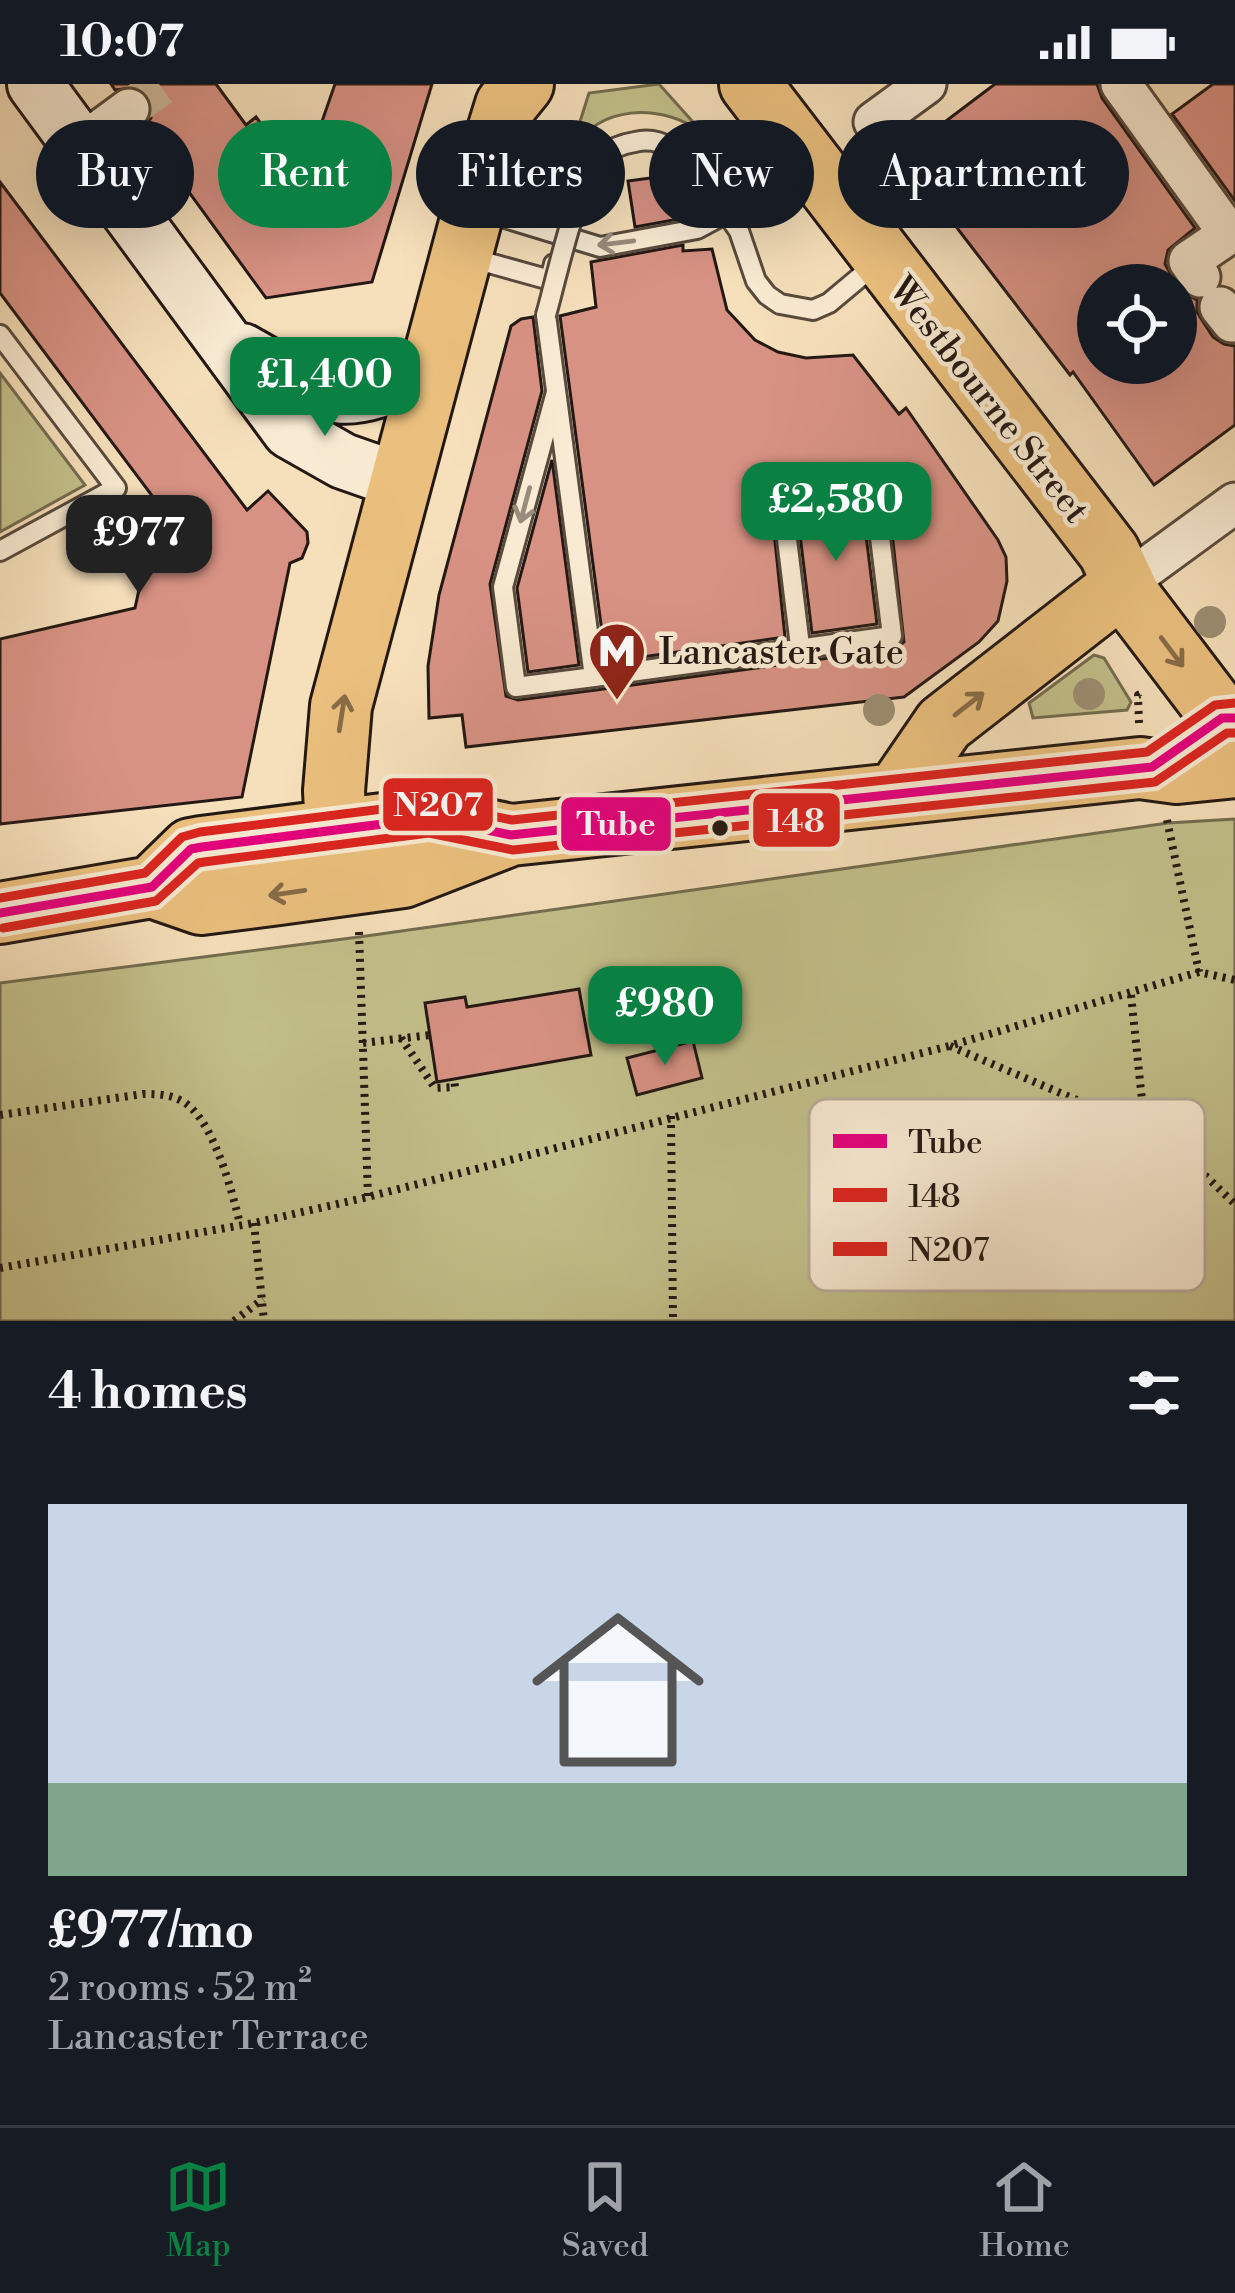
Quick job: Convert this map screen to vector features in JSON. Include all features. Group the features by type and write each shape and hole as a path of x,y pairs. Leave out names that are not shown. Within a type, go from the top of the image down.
{"main road":[{"name":"Westbourne Street","path":"750,84 1109,552 1124,584 1231,734"},
{"path":"336,830 334,769 341,706 467,231 512,91"},
{"path":"896,794 944,724 1124,584"},
{"path":"0,913 152,887 201,904 403,878 512,835 896,794 1160,795 1231,734"},
{"path":"152,887 191,849 430,818 512,835"}],"street":[{"path":"35,84 62,120"},
{"path":"877,120 926,84"},
{"path":"1121,84 1229,234 1189,262 1219,302"},
{"path":"114,120 129,109"},
{"path":"142,228 290,431 343,461 400,482"},
{"path":"229,344 318,394 361,397 429,368"},
{"path":"1124,584 1235,503"}],"lane":[{"path":"593,677 546,316 580,199 598,159 618,145 649,141"},
{"path":"467,231 563,236 600,247 699,228"},
{"path":"736,228 756,280 767,295 796,310 829,303 882,259"},
{"path":"467,231 550,280 563,236"},
{"path":"0,335 116,488 0,550"},
{"path":"556,392 503,587 516,687 892,636 873,480 781,490 794,647"}],"path":[{"path":"1160,795 1199,972"},
{"path":"359,937 368,1197"},
{"path":"0,1268 254,1223 368,1197 949,1046 1199,972 1235,980"},
{"path":"1131,994 1141,1099"},
{"path":"363,1042 430,1035"},
{"path":"401,1038 435,1088 455,1087 454,1079"},
{"path":"949,1046 1074,1099"},
{"path":"0,1115 143,1094 165,1094 183,1101 206,1128 240,1224"},
{"path":"671,1116 674,1321"},
{"path":"1205,1175 1235,1204"},
{"path":"254,1223 263,1299 260,1321"},
{"path":"234,1321 263,1299"}],"shaded area":[{"path":"659,84 691,120 631,113 607,120 580,120 589,93"},
{"path":"0,373 85,485 0,532"},
{"path":"1094,655 1104,658 1131,702 1127,710 1033,718 1029,703"},
{"path":"1235,819 1235,1321 0,1321 0,983 1168,823"}],"building":[{"path":"111,84 216,84 242,120 218,120 218,228 388,228 372,282 266,298 194,199 194,120 150,120 149,96 138,87 115,90"},
{"path":"335,84 432,84 421,120 416,120 416,137 392,216 392,120 322,120"},
{"path":"995,84 1097,84 1118,120 947,120"},
{"path":"1213,84 1235,84 1235,201 1172,114"},
{"path":"1129,136 1195,228 1168,250 1165,264 1077,264 1077,378 1073,372 1070,375 957,228 1129,228"},
{"path":"649,178 649,224 635,227 628,181"},
{"path":"0,182 247,510 268,491 307,532 302,558 290,563 242,797 0,824 0,639 135,608 152,529 183,537 0,293"},
{"path":"683,245 683,251 712,249 727,310 755,340 778,352 806,358 853,355 899,414 906,408 1006,557 1007,581 998,621 979,642 904,697 466,747 462,715 429,718 428,666 439,595 511,326 521,319 533,317 542,391 490,584 506,696 518,700 596,690 894,649 904,642 886,478 872,467 780,477 769,484 785,637 606,662 560,316 596,307 591,262"},
{"path":"1197,312 1213,337 1235,346 1235,425 1154,485 1082,384 1197,384"},
{"path":"552,460 579,665 528,672 517,588"},
{"path":"861,495 877,624 812,633 796,502"},
{"path":"579,989 591,1055 437,1082 425,1003 465,997 467,1007"},
{"path":"693,1041 702,1078 637,1095 627,1058"}],"tunnel":[{"path":"129,109 164,84"}],"transit line":[{"name":"N207","path":"0,898 145,873 182,837 200,832 430,803 512,820 1147,752 1215,705 1235,703"},
{"name":"Tube","path":"0,913 152,887 191,849 430,818 511,835 1152,767 1222,718 1235,718"},
{"name":"148","path":"3,928 156,901 198,863 429,833 513,850 1155,782 1227,733 1235,733"}],"place":[{"name":"Lancaster Gate","path":"617,702"}]}
